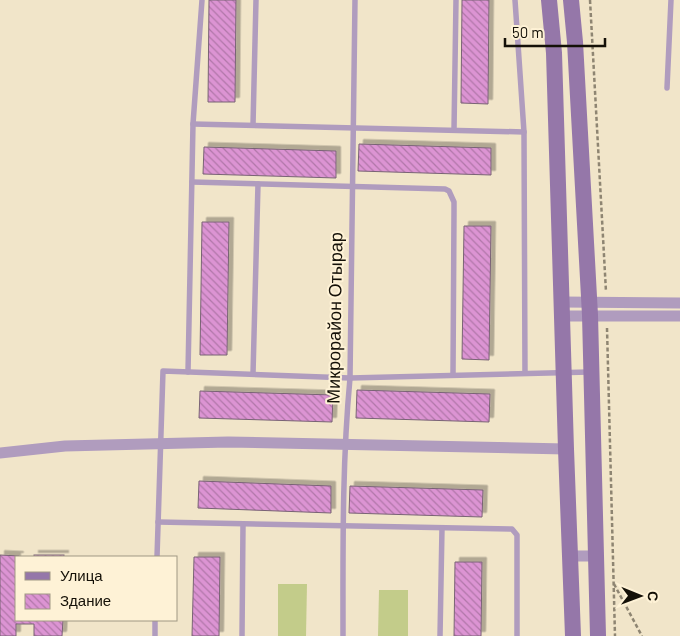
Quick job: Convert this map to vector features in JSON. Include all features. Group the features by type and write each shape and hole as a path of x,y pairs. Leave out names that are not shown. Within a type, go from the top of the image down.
{"street":[{"path":"549,0 554,53 573,636"},
{"path":"571,0 575,42 589,309 598,636"},
{"path":"562,309 680,303"},
{"path":"589,309 680,316"},
{"path":"0,453 65,446 228,442 566,449"},
{"path":"571,556 596,556"}],"lane":[{"path":"188,372 193,124 202,0"},
{"path":"253,125 256,0"},
{"name":"Микрорайон Отырар","path":"343,636 345,444 350,378 355,0"},
{"path":"454,130 456,0"},
{"path":"515,0 524,132 525,373"},
{"path":"667,88 671,0"},
{"path":"193,124 524,132"},
{"path":"192,182 445,189 449,191 452,196 454,212 453,375"},
{"path":"253,374 258,184"},
{"path":"157,556 163,371 350,378 590,372"},
{"path":"158,522 512,529 517,534 517,636"},
{"path":"242,636 243,524"},
{"path":"440,636 442,528"},
{"path":"155,621 155,636"}],"path":[{"path":"614,583 642,636"}],"green space":[{"path":"278,584 307,584 306,636 278,636"},
{"path":"379,590 408,590 408,636 378,636"}],"building":[{"path":"209,0 236,0 235,102 208,102"},
{"path":"462,0 489,0 488,104 461,103"},
{"path":"359,144 491,148 491,175 358,171"},
{"path":"204,147 336,151 336,178 203,174"},
{"path":"202,222 229,222 227,355 200,355"},
{"path":"464,226 491,226 489,360 462,359"},
{"path":"357,390 490,394 489,422 356,418"},
{"path":"200,391 333,395 332,422 199,418"},
{"path":"199,481 331,486 331,513 198,508"},
{"path":"350,486 483,490 482,517 349,513"},
{"path":"0,555 19,556 15,556 15,621 63,621 62,636 34,636 34,624 16,624 16,636 0,636"},
{"path":"34,555 64,555 64,556"},
{"path":"194,557 220,557 219,636 192,636"},
{"path":"455,562 482,562 481,636 454,636"}]}
